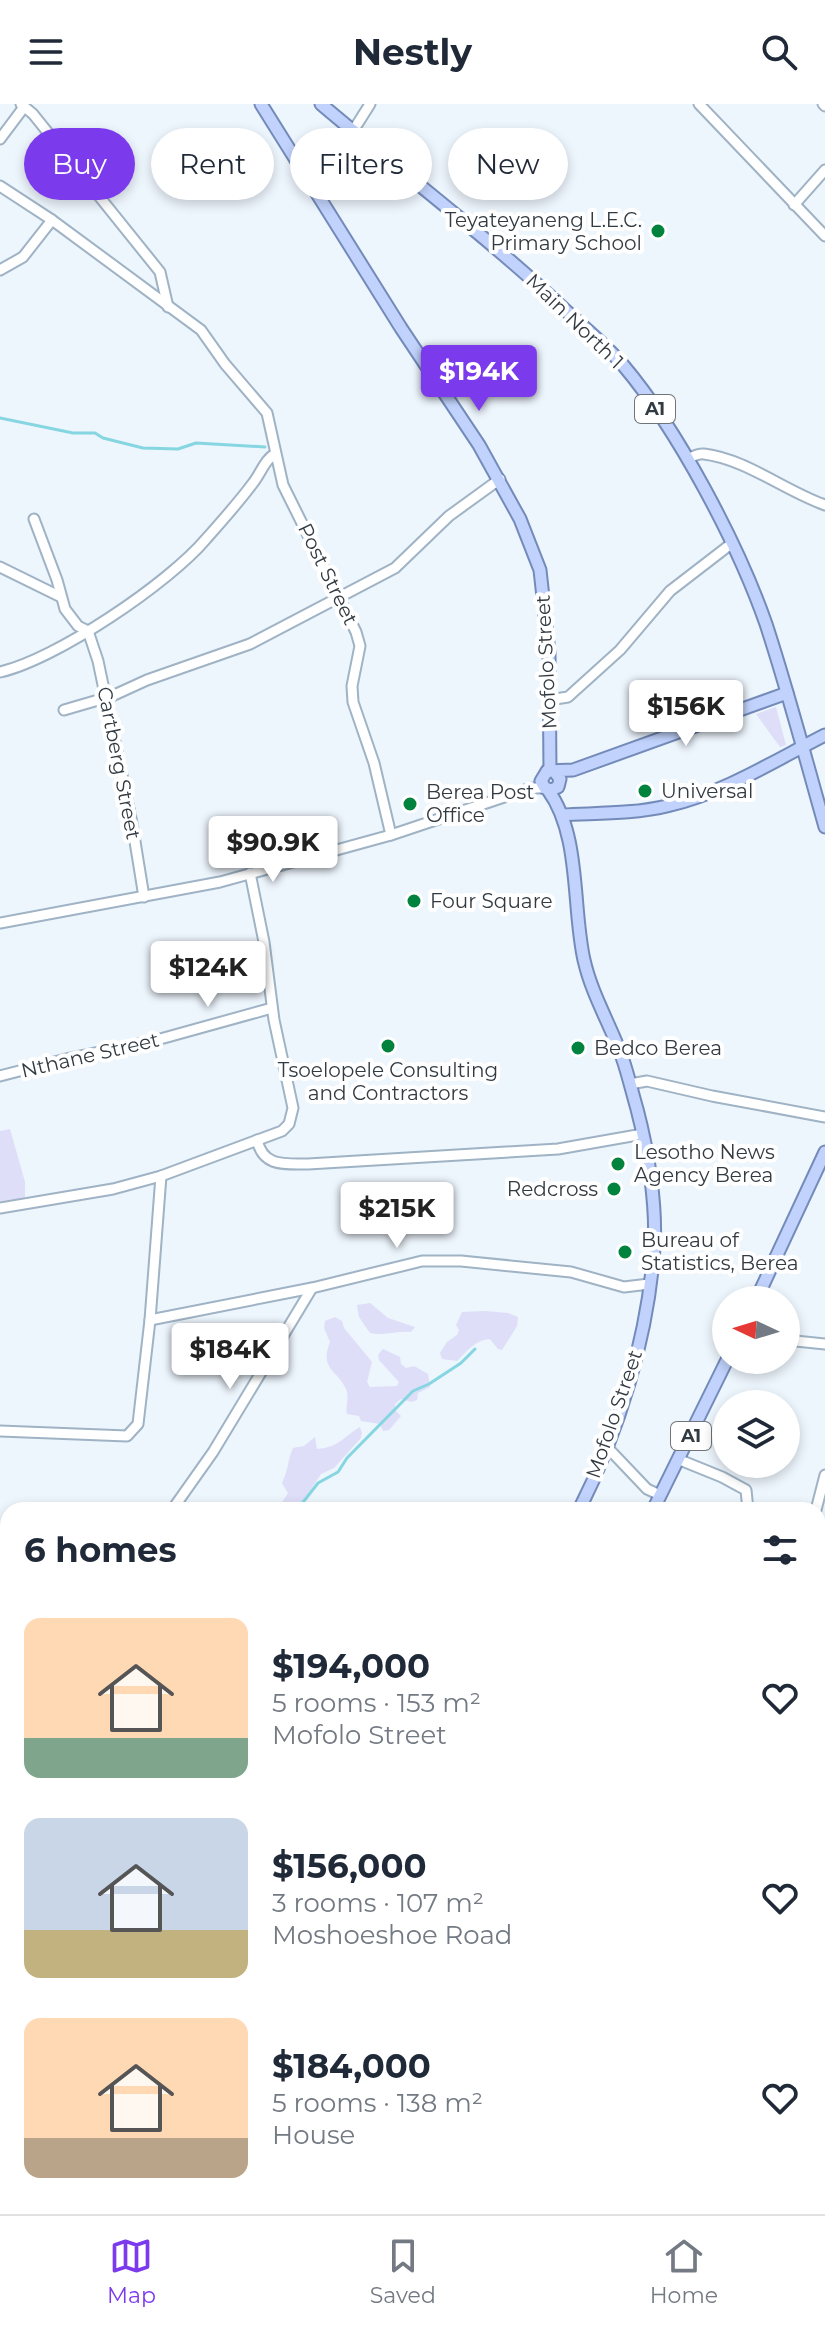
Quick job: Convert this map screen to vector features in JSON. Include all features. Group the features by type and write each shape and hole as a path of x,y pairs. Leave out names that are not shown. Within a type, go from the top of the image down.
{"main road":[{"name":"Mofolo Street","path":"261,104 500,479 540,570 549,652 551,781 560,809 578,901 581,945 591,988 622,1056 643,1134 655,1245 633,1371 607,1447 583,1502"},
{"name":"Main North 1","path":"321,104 349,128"},
{"name":"Main North 1","path":"432,194 533,279 622,363 687,459 757,600 825,827"},
{"path":"551,781 573,770 787,693"},
{"path":"560,809 632,812 667,806 722,789 825,735"},
{"path":"763,1286 825,1152"},
{"name":"A1","path":"657,1502 720,1374"}],"street":[{"path":"355,128 370,104"},
{"path":"699,104 825,236"},
{"path":"0,139 22,106 41,124 160,272 168,307"},
{"path":"794,205 825,170"},
{"name":"Post Street","path":"0,186 52,220 201,330 267,413 283,485 356,632 360,646 352,686 353,702 374,763 391,835"},
{"path":"0,270 23,257 52,220"},
{"path":"687,459 702,453 748,468 802,497 825,505"},
{"path":"0,672 29,663 126,606 204,542 254,482 270,456 275,454"},
{"path":"64,710 250,644 395,568 449,516 500,479"},
{"path":"34,519 72,620 88,631"},
{"path":"549,700 568,697 620,650 670,591 731,544"},
{"path":"0,567 61,597"},
{"name":"Cartberg Street","path":"88,631 106,697 144,897"},
{"path":"0,923 144,897 250,873 391,835 551,781"},
{"path":"0,1208 113,1189 161,1176 282,1131 289,1124 293,1108 272,1008 264,942 250,873"},
{"name":"Nthane Street","path":"0,1076 153,1041 272,1008"},
{"path":"630,1084 647,1081 825,1117"},
{"path":"257,1140 259,1151 275,1164 308,1164 558,1149 643,1134"},
{"path":"0,1431 127,1436 138,1424 161,1176"},
{"path":"150,1320 312,1288 422,1261 461,1261 571,1272 624,1287 649,1284"},
{"path":"178,1502 213,1452 312,1288"},
{"path":"800,1341 825,1344"},
{"path":"607,1447 647,1489 660,1495"},
{"path":"680,1460 746,1490 747,1502"},
{"path":"818,1502 825,1475"}],"shaded area":[{"path":"776,707 786,745 780,747 756,714"},
{"path":"10,1129 25,1182 25,1199 0,1204 0,1131"},
{"path":"370,1303 388,1318 415,1327 411,1332 370,1333 359,1317 357,1305"},
{"path":"485,1311 518,1317 517,1326 502,1350 490,1339 476,1344 457,1361 442,1359 440,1353 447,1342 457,1335 459,1330 456,1325 462,1312"},
{"path":"335,1317 342,1321 344,1328 372,1362 367,1382 370,1387 397,1386 399,1382 379,1360 378,1355 383,1349 400,1357 401,1364 406,1368 414,1366 428,1374 430,1387 418,1393 417,1400 401,1399 395,1404 401,1416 389,1430 383,1431 380,1424 361,1421 359,1416 347,1414 346,1389 327,1358 330,1342 324,1328 325,1321"},
{"path":"360,1427 361,1438 334,1468 321,1474 302,1502 282,1502 288,1493 282,1483 293,1448 304,1446 315,1437 317,1449 341,1441"}],"waterway":[{"path":"0,418 73,433 95,433 143,448 178,449 196,443 265,447"},
{"path":"303,1502 318,1483 338,1472 347,1458 413,1391 461,1363 475,1349"}],"place":[{"name":"Teyateyaneng L.E.C. Primary School","path":"658,231"},
{"name":"Universal","path":"645,791"},
{"name":"Berea Post Office","path":"410,804"},
{"name":"Four Square","path":"414,901"},
{"name":"Tsoelopele Consulting and Contractors","path":"388,1046"},
{"name":"Bedco Berea","path":"578,1048"},
{"name":"Lesotho News Agency Berea","path":"618,1164"},
{"name":"Redcross","path":"614,1189"},
{"name":"Bureau of Statistics, Berea","path":"625,1252"}]}
